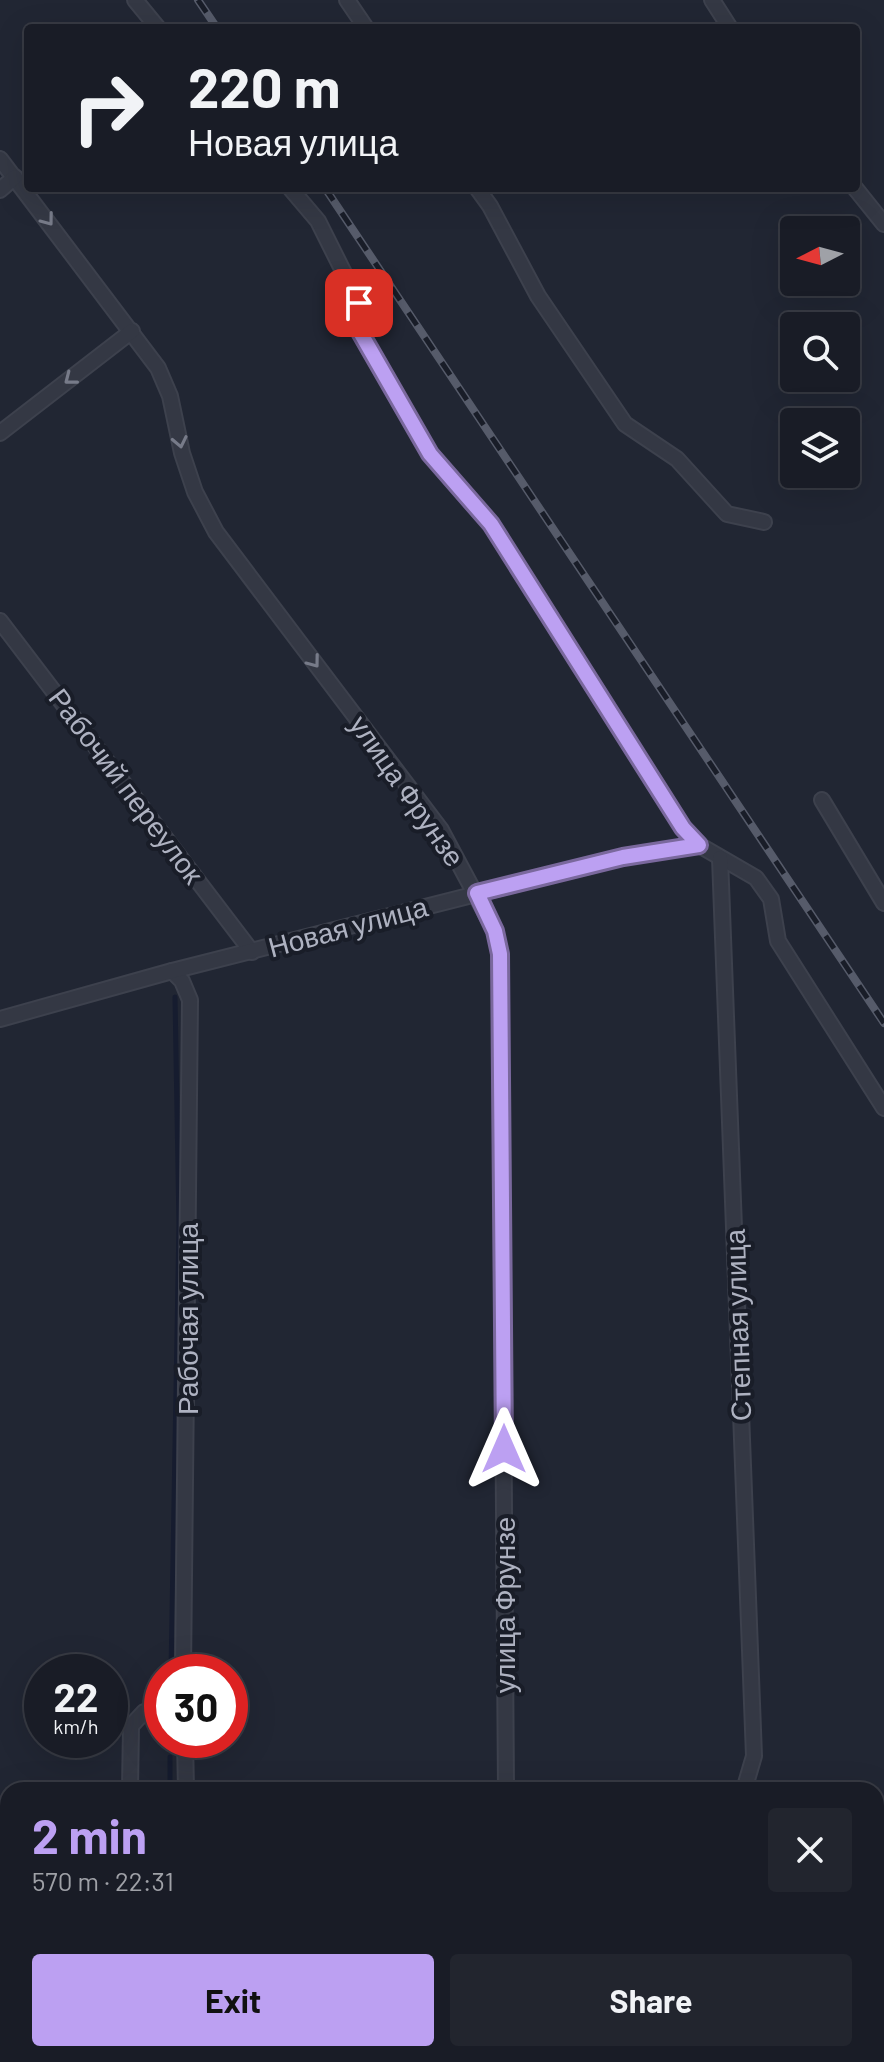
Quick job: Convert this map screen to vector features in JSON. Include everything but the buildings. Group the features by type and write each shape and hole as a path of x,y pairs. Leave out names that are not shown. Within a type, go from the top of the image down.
{"street":[{"path":"135,0 155,24"},
{"path":"347,0 363,24"},
{"path":"712,0 727,24"},
{"name":"улица Фрунзе","path":"0,159 24,189"},
{"path":"0,190 15,177"},
{"name":"улица Фрунзе","path":"26,192 158,368 170,396 182,453 195,492 216,532 441,830 495,931 500,954 506,1782"},
{"path":"293,192 318,221 359,303 356,325 430,454 491,524 683,828 699,845 756,878 771,899 778,941 884,1108"},
{"path":"480,192 538,296 625,424 677,459 727,514 764,522"},
{"path":"858,192 884,224"},
{"path":"0,433 132,331"},
{"name":"Рабочий переулок","path":"0,621 252,952"},
{"path":"822,800 884,903"},
{"name":"Новая улица","path":"0,1019 172,971 477,893 623,857 699,845"},
{"name":"Степная улица","path":"720,858 754,1756 746,1782"},
{"name":"Рабочая улица","path":"172,971 182,981 190,1000 183,1654"},
{"path":"130,1782 131,1726 144,1712"},
{"path":"185,1758 186,1782"}],"waterway":[{"path":"171,1654 179,1224 175,997"},
{"path":"170,1758 170,1782"}],"railway":[{"path":"198,0 214,24"},
{"path":"328,192 884,1023"}],"route":[{"path":"359,303 356,325 430,454 491,524 683,828 699,845 623,857 477,893 495,931 500,954 504,1449"}]}
